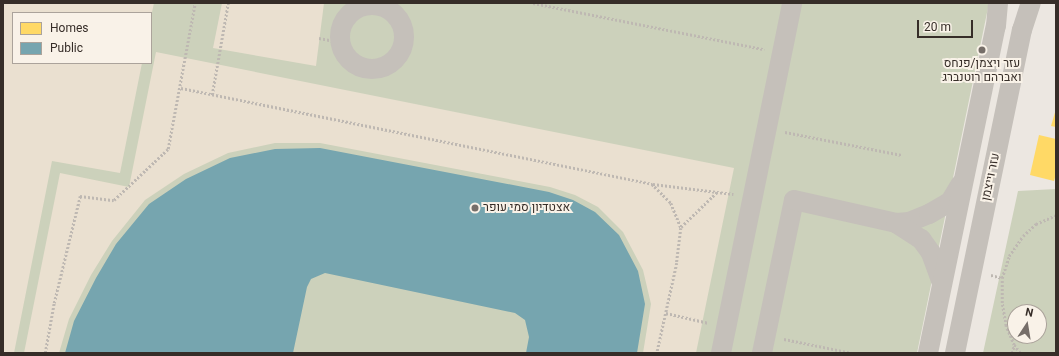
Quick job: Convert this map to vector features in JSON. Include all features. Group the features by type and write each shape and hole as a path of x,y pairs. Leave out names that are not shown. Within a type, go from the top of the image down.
{"street":[{"path":"721,353 792,3"},
{"path":"928,353 996,26 998,3"},
{"name":"עזר וייצמן","path":"955,353 1022,30 1031,3"},
{"path":"367,4 377,5 397,11 404,28 405,40 402,50 390,64 380,68 362,67 352,62 345,54 340,42 340,31 344,21 351,12 367,4"},
{"path":"762,353 794,200 896,223 909,222 929,214 950,202 964,181"},
{"path":"896,223 921,239 931,253 942,283"}],"path":[{"path":"45,353 54,303 80,196 114,200 168,149 181,88 195,3"},
{"path":"212,95 228,3"},
{"path":"533,3 782,52"},
{"path":"319,38 340,42"},
{"path":"181,88 652,184 753,196"},
{"path":"766,128 902,155"},
{"path":"652,184 671,203 680,228 677,263 657,353"},
{"path":"680,228 718,192"},
{"path":"1020,353 1014,345 1006,326 1002,303 1002,286 1006,264 1014,247 1036,224 1056,215"},
{"path":"666,313 703,321"},
{"path":"1012,353 1014,345"}],"green space":[{"name":"אצטדיון סמי עופר","path":"3,3 989,3 917,353 3,353"},
{"path":"1056,189 1056,353 983,353 1018,191"}],"shaded area":[{"path":"3,3 154,3 152,12 12,12 12,64 142,64 120,173 52,161 14,353 3,353"},
{"path":"222,3 324,3 316,66 213,48"},
{"path":"156,52 734,168 696,353 643,353 651,304 643,270 623,232 598,207 575,195 550,187 320,143 275,143 228,153 184,174 145,200 112,241 91,275 69,319 59,353 24,353 60,173 129,187"}],"building: Homes":[{"path":"1056,109 1056,127 1051,126"},
{"path":"1039,135 1056,139 1056,174 1054,181 1030,175"}],"building: Public":[{"path":"320,148 549,192 573,200 595,212 619,235 638,271 645,304 637,353 526,353 529,337 525,320 515,313 325,273 311,279 307,287 293,353 65,353 74,321 96,278 116,244 149,204 186,179 230,158 275,149"}],"place":[{"name":"עזר ויצמן/פנחס ואברהם רוטנברג","path":"982,50"},
{"name":"אצטדיון סמי עופר","path":"475,208"}]}
